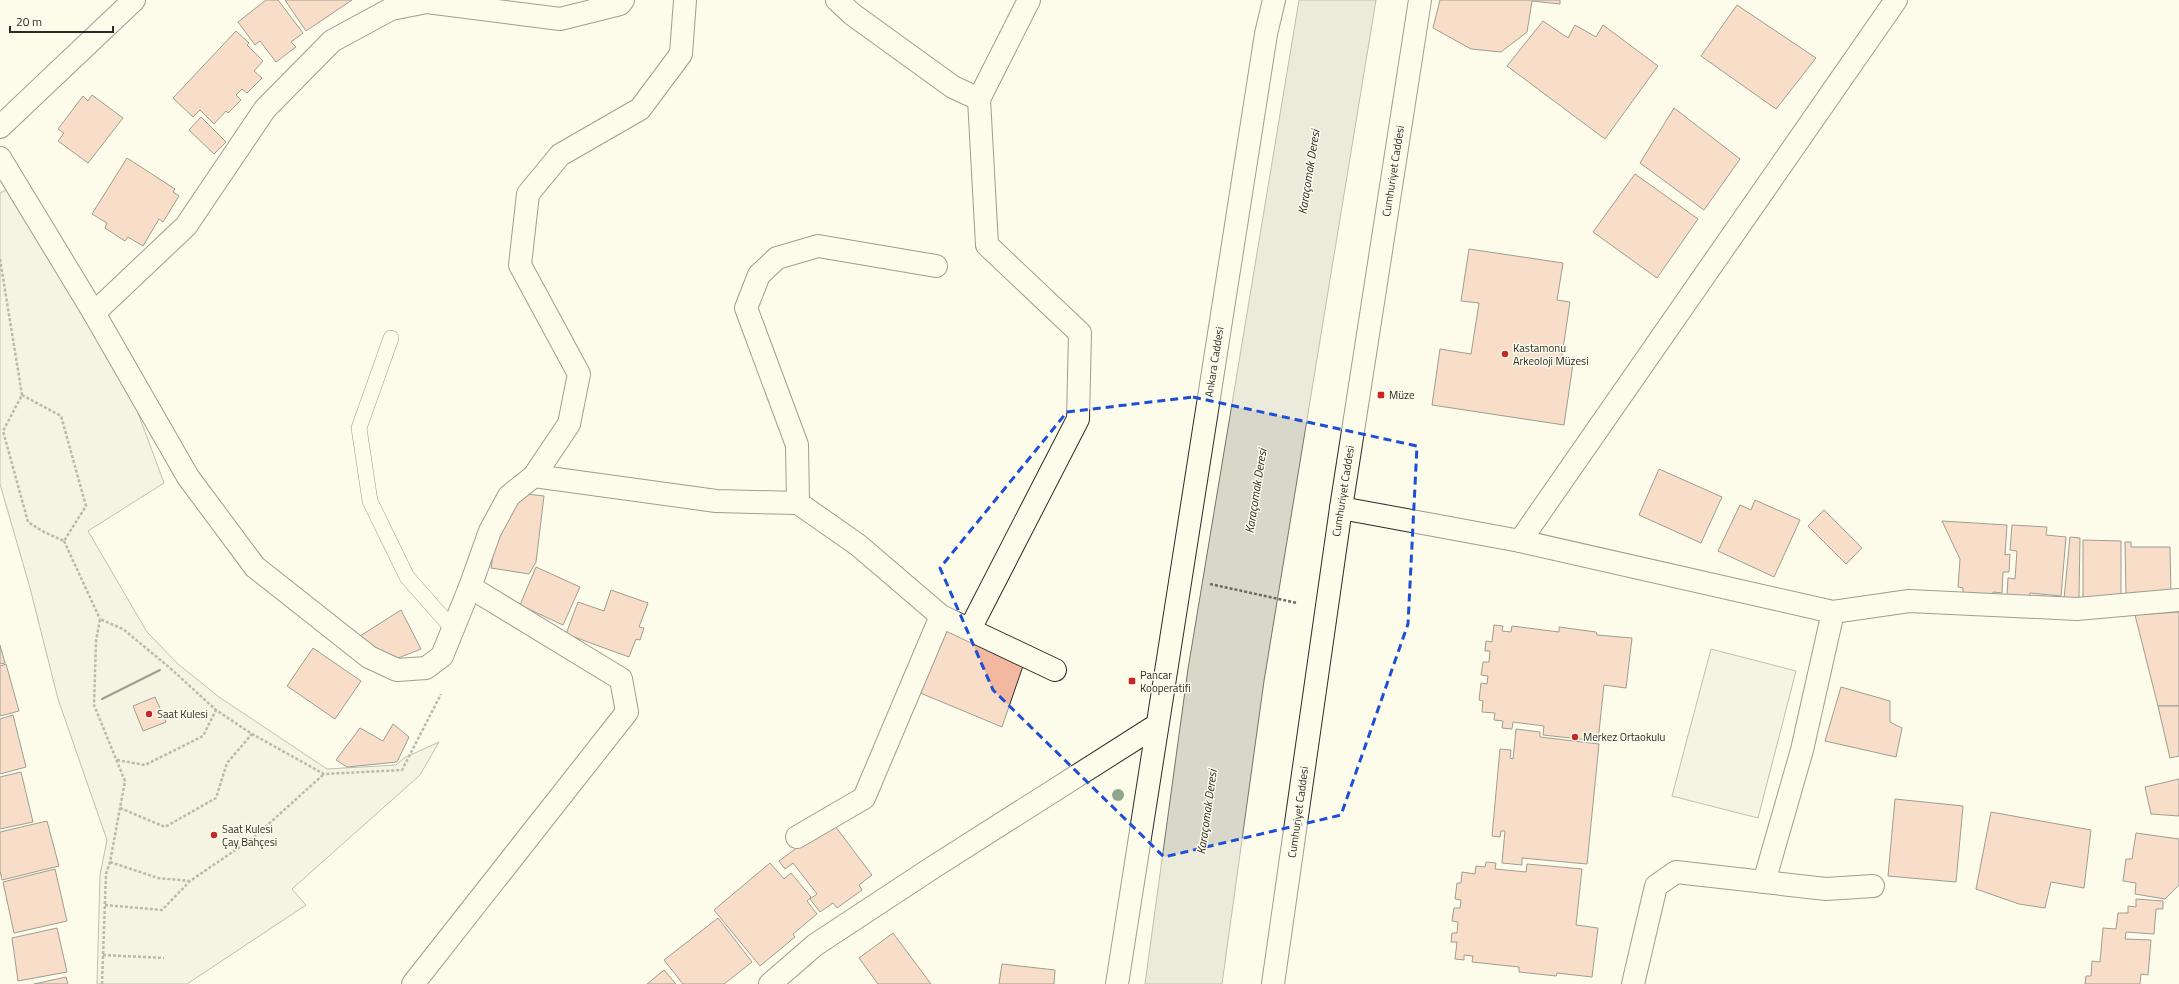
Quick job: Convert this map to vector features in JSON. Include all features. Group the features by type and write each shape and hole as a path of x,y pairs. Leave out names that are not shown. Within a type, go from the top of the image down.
{"street":[{"path":"0,127 134,0"},
{"path":"94,313 186,226 265,109 332,41 391,9 427,2 560,19 620,4 623,0"},
{"path":"0,158 94,313 188,477 255,567 369,657 397,670 426,668 442,656 470,587 490,532 509,496 534,476 569,424 580,374 520,265 528,194 560,155 640,109 681,54 685,0"},
{"path":"837,0 852,14 953,87 980,99"},
{"path":"970,629 1078,419 1080,333 987,245 980,99 1029,0"},
{"name":"Ankara Caddesi","path":"1117,984 1265,42 1274,0"},
{"name":"Cumhuriyet Caddesi","path":"1273,984 1340,508 1420,0"},
{"path":"1520,541 1896,0"},
{"path":"798,503 797,445 746,308 759,275 777,258 818,246 936,266"},
{"path":"534,476 716,501 798,503 858,545 941,616 1055,670"},
{"path":"1340,508 1520,541 1833,612 1909,601 2077,609 2179,600"},
{"path":"413,984 627,712 621,679 470,587"},
{"path":"1764,882 1802,750 1833,612"},
{"path":"797,837 864,798 941,616"},
{"path":"770,984 822,941 932,868 1157,725"},
{"path":"1633,984 1656,886 1676,872 1826,889 1873,886"}],"lane":[{"path":"391,338 360,428 370,501 406,577 453,629"}],"path":[{"path":"0,259 22,395 3,431 28,522 44,532 64,541 100,619 96,641 94,705 125,781 110,862 106,874 102,984"},
{"path":"22,395 61,416 86,506 64,541"},
{"path":"1209,583 1299,604"},
{"path":"100,619 123,629 170,668 216,710 252,734 324,774 402,770 451,673 442,656"},
{"path":"116,760 145,765 203,736 216,710"},
{"path":"120,808 165,827 216,798 227,763 252,734"},
{"path":"105,905 162,910 190,881 253,838 324,774"},
{"path":"110,862 158,878 190,881"},
{"path":"104,955 164,958"}],"highlighted area":[{"path":"1193,397 1417,446 1408,624 1341,815 1164,857 993,690 940,568 1067,412"}],"shaded area":[{"path":"10,188 131,394 164,483 88,531 147,632 178,664 219,697 327,769 396,765 404,758 439,742 420,775 292,889 306,905 187,984 97,984 100,875 107,840 58,699 30,588 0,484 0,193"},
{"path":"1711,649 1796,671 1758,818 1672,796"}],"water":[{"name":"Karaçomak Deresi","path":"1299,0 1376,0 1264,681 1222,984 1145,984 1188,669"}],"building":[{"path":"266,0 278,0 303,33 291,42 296,47 276,62 260,41 255,45 238,22"},
{"path":"285,0 352,0 306,31"},
{"path":"1440,0 1560,0 1560,4 1532,1 1527,32 1501,52 1471,49 1433,28"},
{"path":"1737,5 1816,58 1776,109 1701,56"},
{"path":"1543,21 1568,38 1575,25 1596,37 1603,25 1658,66 1605,139 1507,66"},
{"path":"236,31 249,43 247,45 263,61 254,71 262,78 247,93 242,89 236,95 241,100 228,113 226,111 214,124 200,110 193,117 173,98"},
{"path":"92,95 123,118 88,163 58,141 64,133 58,129 83,96 88,101"},
{"path":"1674,108 1740,159 1704,210 1640,163"},
{"path":"201,117 226,142 214,154 189,130"},
{"path":"127,158 175,189 173,192 179,196 163,222 159,219 143,246 128,237 125,241 105,228 107,223 92,214"},
{"path":"1635,174 1698,219 1657,278 1593,232"},
{"path":"1469,249 1563,263 1557,300 1570,302 1561,362 1573,364 1564,425 1432,405 1440,349 1471,354 1479,303 1461,301"},
{"path":"1659,469 1722,497 1701,543 1639,515"},
{"path":"519,493 544,496 536,562 529,574 491,568 498,523"},
{"path":"1755,500 1800,520 1774,577 1718,551 1740,505 1751,510"},
{"path":"1824,510 1862,548 1846,564 1808,526"},
{"path":"1942,521 2007,525 2005,555 2010,554 2009,572 2003,572 2002,593 1993,592 1993,597 1963,595 1963,588 1958,587 1960,559"},
{"path":"2012,525 2047,527 2046,535 2066,537 2061,596 2030,593 2030,597 2007,596 2008,578 2015,579 2017,551 2010,550"},
{"path":"2070,537 2080,538 2079,597 2064,599"},
{"path":"2083,540 2121,541 2121,599 2083,599"},
{"path":"2125,542 2131,542 2131,547 2170,547 2171,596 2126,596"},
{"path":"536,567 580,587 563,625 520,605"},
{"path":"611,590 648,603 639,627 644,628 640,640 636,639 629,657 566,634 578,602 604,611"},
{"path":"401,610 421,649 393,660 360,636"},
{"path":"2179,612 2179,706 2158,706 2135,615"},
{"path":"1494,625 1503,626 1502,631 1511,632 1512,626 1559,632 1559,627 1596,632 1597,635 1632,638 1626,688 1604,685 1598,741 1543,735 1544,726 1513,722 1512,729 1502,728 1503,721 1494,720 1495,713 1482,712 1483,701 1479,700 1481,683 1487,684 1488,676 1481,675 1483,662 1489,662 1490,651 1485,651 1486,641 1492,642"},
{"path":"947,628 1024,663 1002,727 918,692"},
{"path":"0,645 5,663 0,664"},
{"path":"313,648 361,681 335,719 287,686"},
{"path":"6,664 19,711 0,716 0,666"},
{"path":"1841,687 1890,701 1890,722 1902,728 1896,757 1825,741"},
{"name":"Saat Kulesi","path":"155,697 166,722 143,731 133,706"},
{"path":"2158,706 2179,706 2179,756 2170,758"},
{"path":"13,715 26,767 0,774 0,719"},
{"path":"393,724 409,737 397,762 347,767 336,760 360,728 383,741"},
{"path":"1516,729 1540,732 1540,737 1599,744 1587,864 1522,858 1522,865 1502,863 1505,831 1501,831 1500,837 1492,836 1500,749 1511,750 1510,758 1513,759"},
{"path":"21,772 33,822 0,829 0,777"},
{"path":"2179,779 2179,816 2151,814 2145,787"},
{"path":"1895,799 1963,806 1956,882 1888,876"},
{"path":"1991,812 2091,830 2084,888 2051,882 2045,908 2019,904 1976,889"},
{"path":"47,821 59,866 2,880 0,871 0,832"},
{"path":"832,822 872,875 859,885 862,890 837,908 833,903 820,912 810,899 817,894 793,863 785,869 779,861"},
{"path":"2136,833 2179,839 2179,885 2165,899 2135,894 2136,883 2123,881 2126,859 2132,859"},
{"path":"1486,862 1496,863 1495,869 1526,872 1527,864 1582,869 1576,925 1598,928 1592,977 1557,973 1556,976 1519,972 1519,967 1472,962 1473,956 1464,955 1464,960 1455,959 1457,942 1451,942 1452,933 1457,933 1458,922 1452,921 1454,908 1460,908 1461,900 1455,899 1457,883 1461,883 1462,872 1475,874 1476,866 1485,867"},
{"path":"770,863 784,879 791,873 811,897 807,901 817,914 793,934 795,937 760,966 714,910"},
{"path":"55,869 67,921 14,933 3,882"},
{"path":"2136,899 2163,901 2163,909 2156,909 2154,934 2126,932 2125,939 2151,940 2148,975 2141,974 2140,984 2085,984 2086,976 2091,976 2092,961 2100,962 2103,928 2116,929 2118,913 2128,913 2128,906 2136,907"},
{"path":"718,918 752,962 724,984 683,984 664,960"},
{"path":"57,928 67,972 18,981 12,938"},
{"path":"893,933 931,984 878,984 859,958"},
{"path":"1002,964 1055,970 1054,984 999,984"},
{"path":"664,970 676,984 647,984"},
{"path":"66,977 68,984 34,984"}],"wall":[{"path":"102,699 160,670"}],"place":[{"name":"Kastamonu Arkeoloji Müzesi","path":"1505,354"},
{"name":"Müze","path":"1381,395"},
{"name":"Pancar Kooperatifi","path":"1132,681"},
{"name":"Saat Kulesi","path":"149,714"},
{"name":"Merkez Ortaokulu","path":"1575,737"},
{"name":"Saat Kulesi Çay Bahçesi","path":"214,835"}]}
